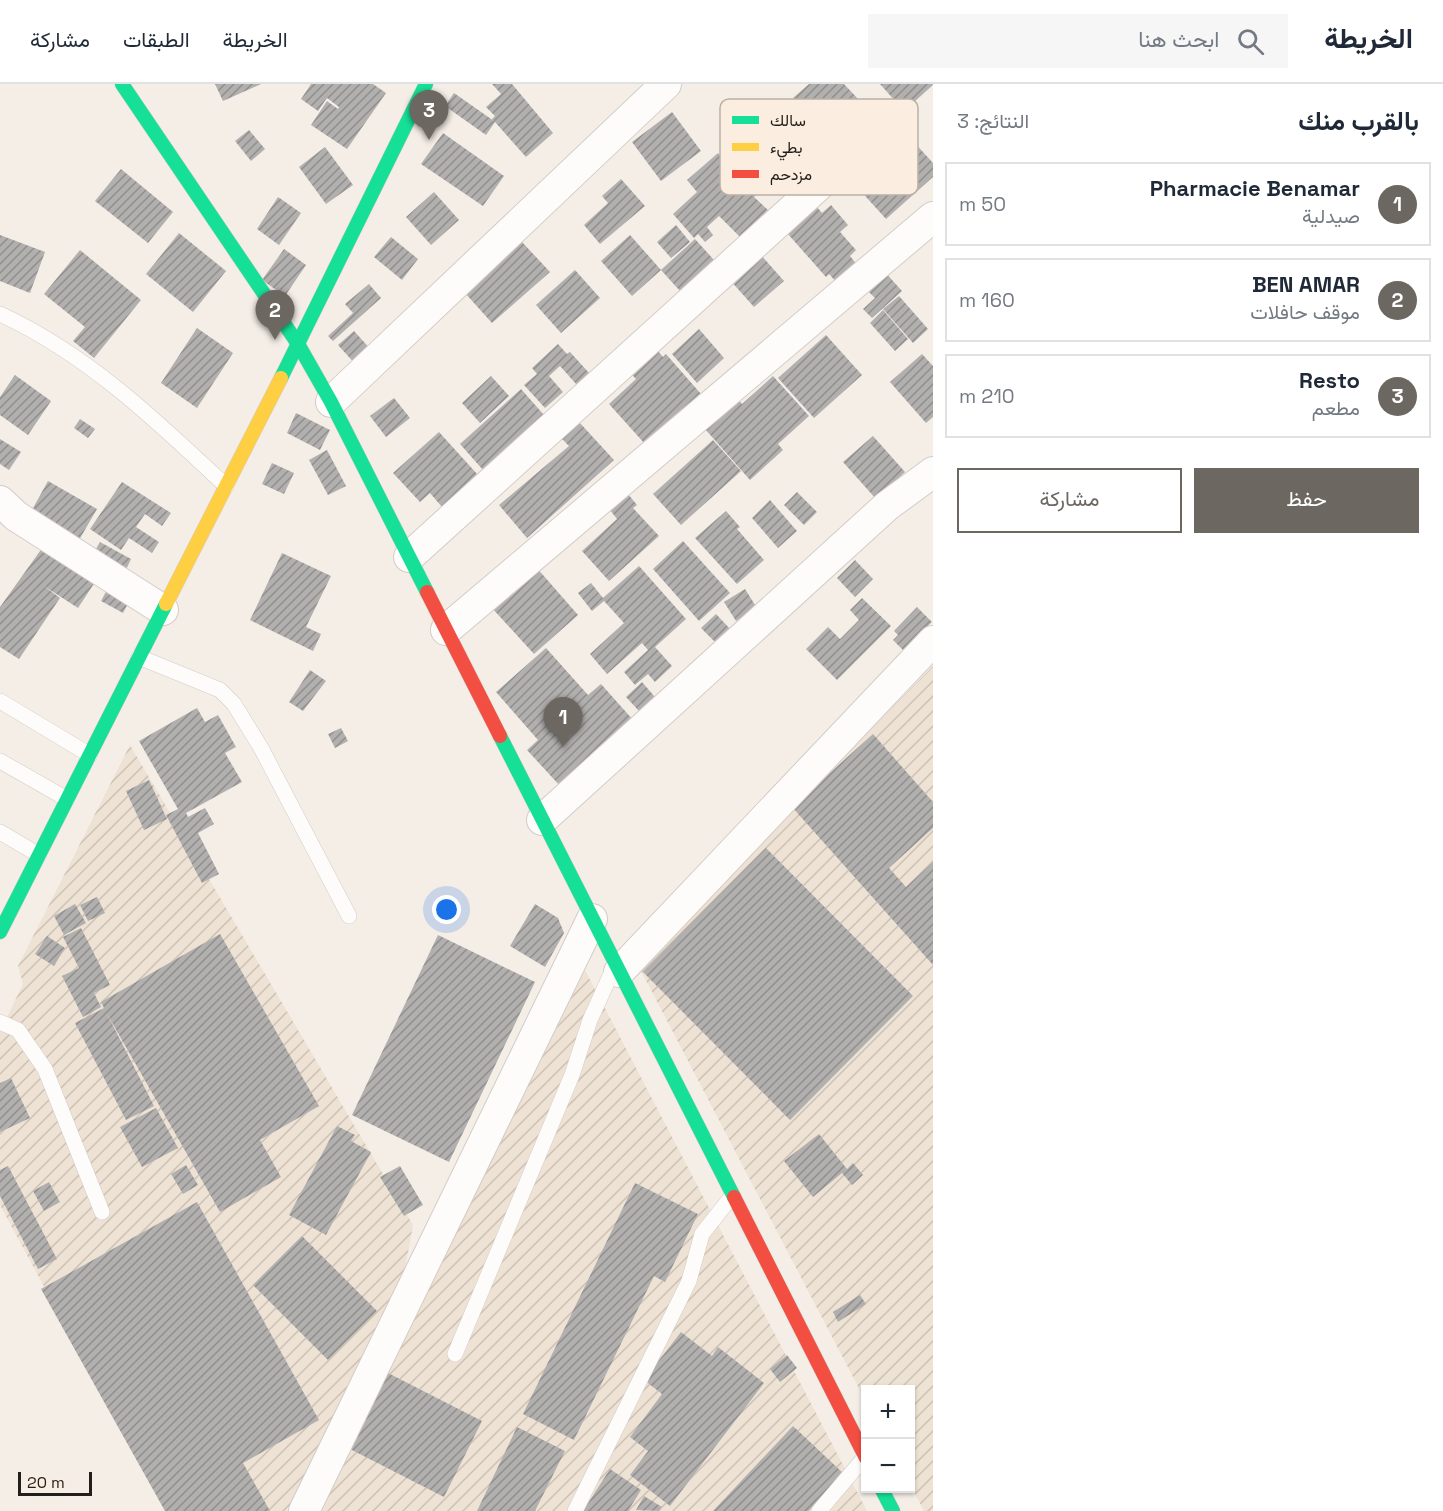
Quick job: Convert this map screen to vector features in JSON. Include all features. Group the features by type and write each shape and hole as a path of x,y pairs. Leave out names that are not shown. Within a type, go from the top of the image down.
{"street":[{"path":"122,84 298,344 331,402 861,1450"},
{"path":"0,932 298,344 426,84"},
{"path":"331,402 666,84"},
{"path":"409,557 808,195"},
{"path":"446,630 933,217"},
{"path":"542,820 887,506 933,471"},
{"path":"0,501 16,516 163,610"},
{"path":"617,968 933,641"},
{"path":"304,1511 592,919"},
{"path":"882,1493 887,1508"}],"lane":[{"path":"0,314 71,353 157,421 226,486"},
{"path":"139,657 220,690 234,704 261,748 349,916"},
{"path":"0,701 90,755"},
{"path":"0,761 67,799"},
{"path":"0,832 39,855"},
{"path":"455,1354 572,1075 590,1020 617,968"},
{"path":"0,1022 18,1029 45,1069 102,1212"},
{"path":"575,1511 689,1281 702,1234 732,1196"},
{"path":"819,1511 861,1463"}],"shaded area":[{"path":"933,666 933,1511 924,1511 915,1493 915,1385 861,1385 861,1392 639,967"},
{"path":"130,745 413,1225 404,1274 287,1511 165,1511 0,1205 0,1032 23,984 18,966"},
{"path":"585,970 867,1511 318,1511"}],"building":[{"path":"215,84 261,84 223,101"},
{"path":"311,84 373,84 386,93 347,149 311,125 327,101 338,109 339,107 327,98 318,111 301,99"},
{"path":"492,84 512,84 553,133 526,157 495,122 486,135 445,106 454,93 494,121 492,119 495,116 486,107 501,94"},
{"path":"809,84 844,84 858,99 794,99"},
{"path":"880,84 933,84 917,99 893,99"},
{"path":"672,112 701,151 661,181 632,142"},
{"path":"249,130 265,149 251,161 235,141"},
{"path":"443,133 504,176 483,206 421,164"},
{"path":"325,147 353,185 326,204 299,167"},
{"path":"918,147 933,163 933,177 918,190"},
{"path":"718,153 720,155 720,195 756,195 754,197 768,210 742,239 719,216 707,227 713,235 705,242 698,234 694,238 673,214 697,192 687,180"},
{"path":"121,169 173,212 148,243 95,201"},
{"path":"621,179 645,206 600,244 584,225 608,203 602,196"},
{"path":"434,192 459,220 431,245 406,217"},
{"path":"864,195 913,195 886,219"},
{"path":"278,197 301,213 279,245 257,229"},
{"path":"831,205 848,225 840,232 856,250 850,256 859,267 839,285 829,274 826,277 787,233 817,207 822,213"},
{"path":"676,225 690,242 671,258 657,242"},
{"path":"179,233 226,271 193,312 146,274"},
{"path":"0,235 45,252 30,293 0,281"},
{"path":"630,235 661,270 632,296 601,261"},
{"path":"391,237 418,259 402,280 374,257"},
{"path":"695,239 714,260 680,291 661,270"},
{"path":"522,242 550,272 492,323 465,293"},
{"path":"284,249 306,265 285,296 262,280"},
{"path":"80,250 141,300 94,358 73,341 85,327 44,294"},
{"path":"759,253 784,281 754,307 729,279"},
{"path":"575,270 600,298 561,333 536,305"},
{"path":"884,271 902,291 872,318 863,309 875,298 865,288"},
{"path":"369,284 381,298 333,341 328,336 353,313 345,304"},
{"path":"899,296 928,329 913,343 883,309"},
{"path":"883,310 908,339 895,351 870,323"},
{"path":"197,328 233,353 197,408 161,383"},
{"path":"699,329 724,358 697,383 672,354"},
{"path":"354,331 374,353 358,367 338,345"},
{"path":"826,335 862,375 814,418 778,378"},
{"path":"558,344 567,354 570,352 590,374 577,385 560,366 549,376 563,392 545,408 524,385 537,374 532,368"},
{"path":"653,345 663,357 666,354 701,394 645,444 609,404 636,379 626,368"},
{"path":"922,354 933,366 933,417 926,423 890,382"},
{"path":"15,375 51,401 28,435 0,415 0,397"},
{"path":"491,376 509,396 480,423 462,403"},
{"path":"773,376 809,416 778,444 783,450 750,480 705,429 738,399 742,404"},
{"path":"521,389 544,415 483,470 460,444"},
{"path":"394,398 410,418 386,437 370,416"},
{"path":"296,413 330,430 320,450 287,433"},
{"path":"80,419 95,429 88,438 74,428"},
{"path":"579,422 614,460 527,538 499,505 569,446 561,438"},
{"path":"439,432 478,475 442,507 430,493 420,502 393,473"},
{"path":"873,436 905,472 876,499 843,462"},
{"path":"0,439 21,452 9,470 0,464"},
{"path":"713,440 741,471 681,525 653,494"},
{"path":"327,450 346,486 328,495 309,460"},
{"path":"272,463 294,473 284,494 262,484"},
{"path":"48,481 97,509 75,547 27,519"},
{"path":"122,482 171,513 162,526 145,514 136,527 159,542 152,553 129,538 121,550 90,529"},
{"path":"797,492 817,512 804,525 784,505"},
{"path":"628,494 637,505 633,508 659,536 609,581 582,551 617,519 610,510"},
{"path":"770,500 797,531 778,548 752,518"},
{"path":"726,511 740,527 737,529 764,560 737,584 695,538"},
{"path":"683,541 730,593 699,621 653,569"},
{"path":"100,542 131,559 124,574 92,556"},
{"path":"45,544 97,579 78,608 44,586 60,598 19,659 0,647 0,607"},
{"path":"282,553 331,576 306,627 321,634 313,651 250,620"},
{"path":"855,560 873,579 855,597 837,578"},
{"path":"639,566 686,619 655,647 672,666 655,682 648,674 635,685 624,672 648,650 642,643 607,674 590,654 624,623 604,601 592,611 578,593 591,583 603,598"},
{"path":"536,567 578,615 534,654 491,607"},
{"path":"109,586 131,598 123,613 101,601"},
{"path":"745,589 757,608 736,621 724,602"},
{"path":"862,598 891,626 837,680 806,649 828,627 840,639 859,620 850,610"},
{"path":"917,607 932,622 903,650 893,640 898,635 894,631"},
{"path":"716,614 731,630 717,644 701,628"},
{"path":"546,648 588,695 601,684 634,721 561,787 527,750 538,740 496,692"},
{"path":"310,670 326,681 303,711 289,702"},
{"path":"642,682 655,697 639,711 626,697"},
{"path":"197,708 205,722 218,715 236,747 225,753 242,782 186,813 188,817 205,808 214,824 198,833 219,874 202,883 166,815 178,809 139,741"},
{"path":"341,728 348,741 335,748 328,734"},
{"path":"873,734 933,802 933,828 889,868 906,887 933,862 933,965 792,807"},
{"path":"149,780 167,819 144,830 126,791"},
{"path":"766,848 913,996 790,1120 643,972"},
{"path":"97,897 105,913 88,921 80,905"},
{"path":"75,904 86,923 64,935 54,916"},
{"path":"535,904 558,918 564,933 545,967 510,946"},
{"path":"81,928 110,985 94,993 101,1007 83,1017 62,976 79,968 63,937"},
{"path":"220,934 319,1106 260,1140 281,1177 220,1212 106,1012 154,1106 126,1120 75,1023 104,1008 101,1002"},
{"path":"438,935 535,982 449,1162 352,1115"},
{"path":"47,936 65,948 54,966 35,954"},
{"path":"11,1078 30,1118 0,1132 0,1083"},
{"path":"156,1108 178,1148 142,1167 120,1127"},
{"path":"337,1126 355,1135 351,1141 371,1152 326,1235 289,1215"},
{"path":"819,1134 847,1169 853,1163 863,1175 852,1185 842,1173 813,1197 784,1161"},
{"path":"186,1165 198,1185 183,1194 171,1174"},
{"path":"8,1166 57,1259 38,1269 0,1196 0,1170"},
{"path":"400,1166 423,1205 404,1216 380,1177"},
{"path":"49,1182 60,1202 44,1211 33,1191"},
{"path":"635,1183 698,1214 665,1282 654,1276 574,1440 523,1414"},
{"path":"197,1202 319,1420 243,1463 270,1511 165,1511 41,1289"},
{"path":"302,1236 377,1311 328,1360 253,1285"},
{"path":"860,1295 866,1304 838,1322 833,1312"},
{"path":"681,1332 712,1356 718,1347 764,1383 670,1506 630,1475 648,1451 630,1437 662,1394 644,1380"},
{"path":"787,1355 797,1368 780,1382 770,1369"},
{"path":"386,1372 482,1421 444,1497 348,1448"},
{"path":"793,1426 843,1473 808,1511 713,1511"},
{"path":"517,1427 565,1451 535,1511 477,1511"},
{"path":"610,1469 641,1490 628,1511 583,1511"},
{"path":"644,1496 662,1507 659,1511 636,1510"}],"traffic: fast":[{"path":"122,84 298,344 331,402 427,592"},
{"path":"281,378 426,84"},
{"path":"0,932 166,604"},
{"path":"500,736 734,1197"},
{"path":"884,1493 893,1511"}],"traffic: slow":[{"path":"166,604 281,378"}],"traffic: jam":[{"path":"427,592 500,736"},
{"path":"734,1197 861,1448"}],"place":[{"name":"Resto","path":"429,140"},
{"name":"BEN AMAR","path":"275,340"},
{"name":"Pharmacie Benamar","path":"563,747"}]}
